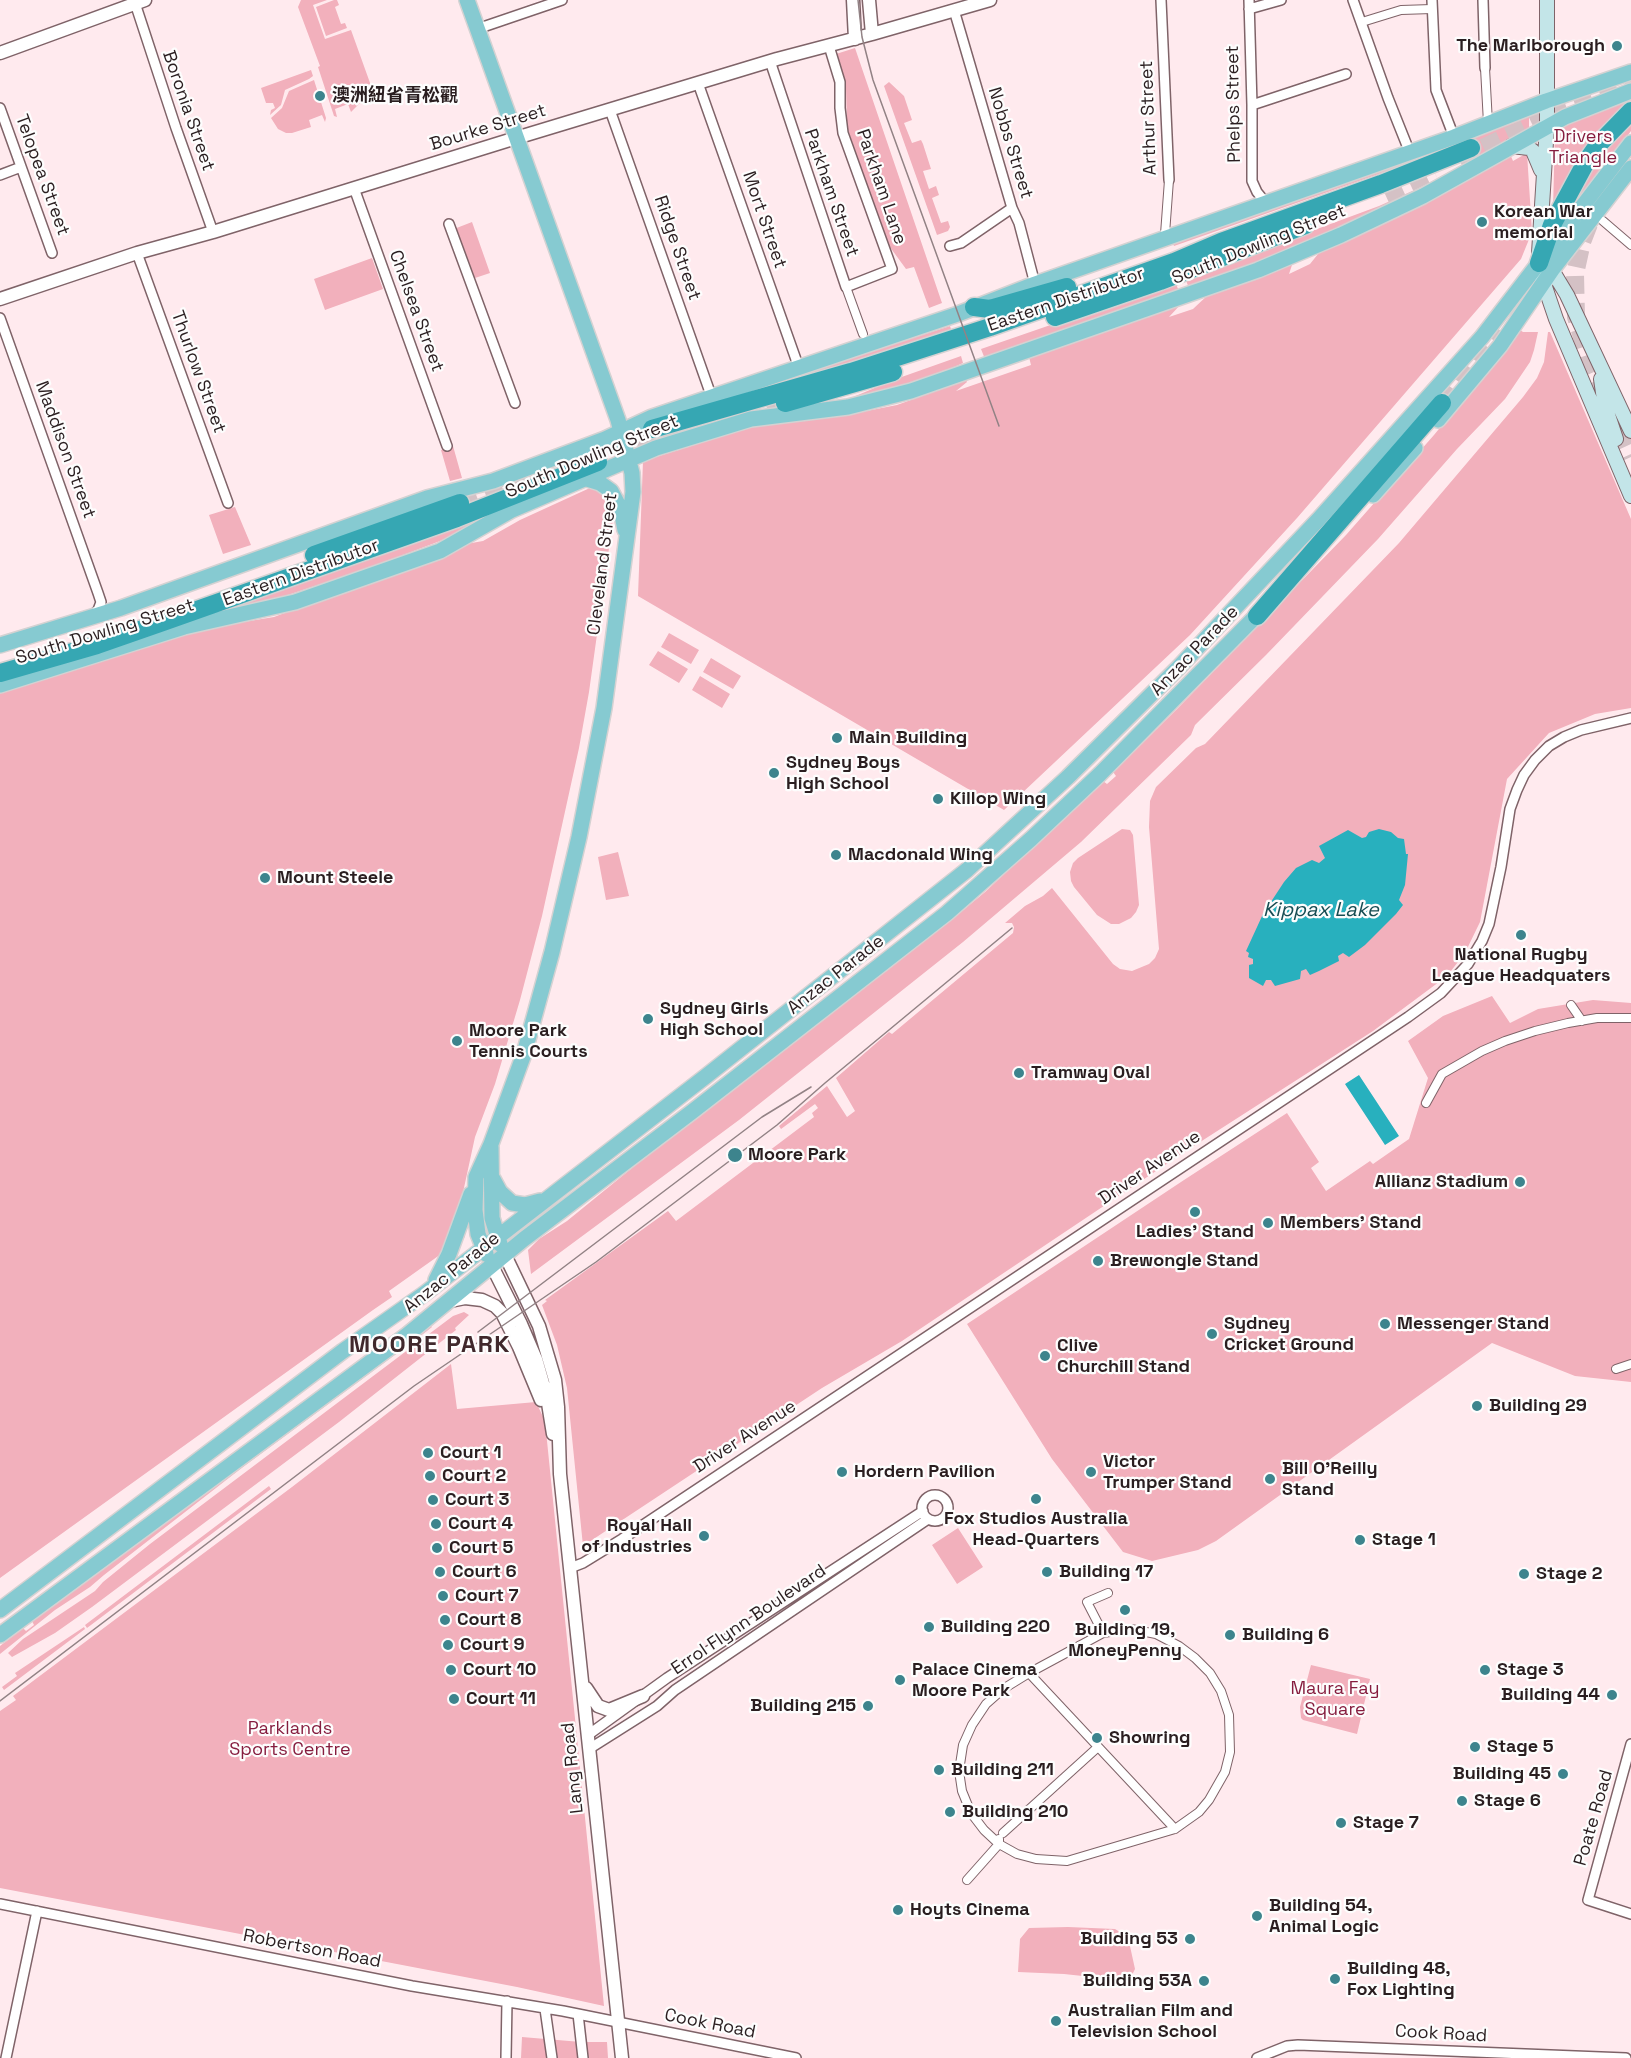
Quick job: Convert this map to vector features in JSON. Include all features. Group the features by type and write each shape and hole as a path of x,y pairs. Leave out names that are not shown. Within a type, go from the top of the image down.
{"highway":[{"path":"1546,266 1552,225 1586,162 1598,145 1631,111"},
{"name":"Eastern Distributor","path":"652,429 850,372 990,327 1174,262 1221,242 1381,184 1471,148"},
{"name":"Eastern Distributor","path":"785,403 863,382 1160,281 1385,194"},
{"path":"974,308 990,309 1039,296 1173,252 1221,242"},
{"path":"1257,616 1442,403"},
{"name":"Eastern Distributor","path":"0,673 97,645 458,518 598,462"},
{"name":"Eastern Distributor","path":"0,661 90,636 460,503"}],"main road":[{"name":"Cleveland Street","path":"467,0 621,431 632,473 633,492 604,708 579,837 530,1034 514,1084 476,1177 475,1210 478,1234 492,1266"},
{"path":"1547,0 1547,126 1543,175 1546,266 1567,295 1631,431"},
{"name":"South Dowling Street","path":"0,645 121,608 427,498 493,481 652,417 974,308 1035,284 1410,153 1546,101 1631,72"},
{"name":"South Dowling Street","path":"0,685 184,627 295,602 440,551 513,510 628,459 666,445 751,420 848,407 911,391 1258,270 1341,235 1423,196 1547,126 1631,91"},
{"path":"1546,266 1631,143"},
{"path":"1511,146 1529,147 1543,175"},
{"path":"1546,266 1631,168"},
{"name":"Anzac Parade","path":"0,1635 407,1335 970,893 1100,774 1328,546 1394,473 1500,346 1544,284 1546,266"},
{"name":"Anzac Parade","path":"0,1610 337,1356 424,1294 968,870 1068,777 1228,617 1546,266"},
{"path":"1544,284 1631,496"},
{"path":"1598,360 1605,406 1631,476"},
{"path":"584,478 600,483 611,491 621,510 626,535"},
{"name":"Cleveland Street","path":"491,1144 492,1218 497,1237 506,1255"},
{"path":"424,1294 444,1266 476,1177"},
{"path":"493,1179 500,1192 512,1203 525,1205 546,1198"}],"street":[{"path":"477,29 562,0"},
{"path":"853,0 855,39"},
{"path":"869,0 872,34"},
{"name":"Bourke Street","path":"0,299 137,253 213,232 770,61 990,0"},
{"name":"Arthur Street","path":"1161,0 1169,180 1165,234"},
{"path":"1249,5 1281,0"},
{"path":"1353,0 1410,153"},
{"path":"1483,0 1488,123"},
{"path":"0,53 138,1"},
{"name":"Boronia Street","path":"138,1 176,128 213,232"},
{"name":"Phelps Street","path":"1249,5 1252,181 1266,203"},
{"path":"1362,22 1401,10 1432,5 1437,90 1454,137"},
{"name":"Nobbs Street","path":"954,10 1012,208 1019,223 1035,284"},
{"name":"Parkham Lane","path":"829,46 840,82 843,132 892,269 846,287"},
{"name":"Parkham Street","path":"770,61 863,334"},
{"path":"1252,105 1347,74"},
{"name":"Mort Street","path":"698,83 799,368"},
{"name":"Telopea Street","path":"0,108 52,253"},
{"name":"Ridge Street","path":"610,110 712,398"},
{"path":"0,175 21,167"},
{"name":"Chelsea Street","path":"354,188 447,446"},
{"path":"950,246 961,243 1012,208"},
{"path":"1603,221 1631,245"},
{"path":"449,224 515,404"},
{"name":"Thurlow Street","path":"137,253 228,503"},
{"name":"Maddison Street","path":"0,318 98,593"},
{"path":"98,593 121,608"},
{"path":"92,617 101,602 98,593"},
{"name":"Driver Avenue","path":"570,1568 583,1563 622,1539 1441,993 1468,964 1489,924 1502,867 1510,810 1516,790 1524,775 1549,746 1563,737 1581,730 1631,718"},
{"path":"1571,1005 1582,1021"},
{"path":"1426,1103 1442,1074 1482,1051 1535,1031 1597,1018 1631,1018"},
{"name":"Lang Road","path":"506,1255 538,1326 550,1360 558,1407 560,1474"},
{"name":"Lang Road","path":"492,1266 521,1324 545,1386 560,1474 622,2058"},
{"path":"450,1301 465,1298 482,1300 495,1306 502,1313 534,1380 551,1423"},
{"path":"1616,1369 1631,1364"},
{"name":"Errol Flynn Boulevard","path":"588,1735 802,1588 925,1515 675,1690 657,1706 590,1749"},
{"path":"1103,1633 1087,1602 1108,1593"},
{"path":"1131,1629 1156,1634 1179,1646 1209,1673 1221,1691 1229,1715 1230,1752 1218,1787 1199,1812 1175,1829 1067,1861 1036,1859 1017,1854 1001,1837 984,1830 971,1813 962,1791 959,1771 963,1745 972,1725 986,1704 1003,1689 1029,1672 1103,1633 1131,1629"},
{"path":"1029,1672 1175,1829"},
{"path":"583,1681 594,1702 602,1708 612,1710 643,1696"},
{"name":"Poate Road","path":"1631,1744 1588,1900 1631,1914"},
{"path":"967,1880 1001,1837 1098,1747"},
{"name":"Robertson Road","path":"0,1904 411,1986 618,2022"},
{"path":"6,2058 37,1911"},
{"path":"506,2058 507,2001"},
{"path":"544,2008 552,2058"},
{"path":"578,2014 583,2058"},
{"name":"Cook Road","path":"618,2022 796,2058"},
{"name":"Cook Road","path":"1257,2058 1287,2046 1298,2045 1626,2058"}],"green space":[{"path":"301,0 327,0 313,5 325,39 351,30 374,94 373,98 359,104 351,112 348,104 335,109 337,117 334,116 318,67 320,66 298,7"},
{"path":"337,0 339,5 335,7 341,24 345,23 347,28 326,36 316,7"},
{"path":"855,48 942,303 929,308 914,267 906,269 887,243 847,127 846,88 836,54"},
{"path":"311,70 313,76 285,90 281,105 270,115 271,110 275,108 273,103 266,103 261,88"},
{"path":"314,80 326,118 325,122 322,115 309,120 311,127 292,133 278,129 271,118 282,108 289,91"},
{"path":"889,82 904,96 912,120 904,123 912,143 921,140 923,144 931,169 923,171 929,189 936,186 939,195 932,198 941,223 948,221 950,227 948,231 937,235 884,86"},
{"name":"Drivers Triangle","path":"1631,97 1631,131 1566,217 1553,210 1555,130 1561,125"},
{"path":"1529,116 1527,131 1432,186 1284,254 1189,288 1185,278 1379,206 1430,183 1480,156 1473,141 1174,246 1172,242"},
{"path":"1527,153 1532,232 1521,259 1297,518 1190,635 1004,810 638,596 643,461 762,424 856,413 897,405 966,380 967,382 956,391 1031,365 1029,357 1181,304 1169,317 1193,309 1210,293 1293,262 1289,274 1310,264 1322,249 1510,154 1513,161"},
{"path":"472,222 490,273 472,279 454,229"},
{"path":"372,258 383,289 325,310 314,279"},
{"path":"1175,282 1179,291 985,359 981,349"},
{"path":"950,326 952,332 834,371 717,401"},
{"path":"1520,330 1538,332 1530,362 1505,399 1457,449 1378,539 1195,725 1191,735 1081,842 963,942 739,1120 531,1274 528,1250 539,1239 567,1221 955,917 985,892 1103,781 1107,784 1116,776 1113,772 1346,535 1434,435"},
{"path":"1548,332 1550,332 1631,519 1631,708 1595,714 1549,733 1507,779 1480,922 1465,953 1447,976 1373,1031 1183,1153 902,1341 822,1388 583,1546 567,1388 557,1345 542,1305 547,1301 545,1300 668,1211 676,1221 814,1117 812,1113 818,1108 815,1104 781,1129 779,1126 827,1086 847,1117 855,1111 836,1078 889,1032 892,1034 1013,933 1012,923 1005,923 1052,888 1113,964 1120,969 1132,971 1149,964 1159,949 1149,827 1150,801 1156,787 1196,748 1205,744 1399,543 1537,378 1544,362"},
{"path":"961,356 963,363 928,379 885,393 846,400 896,379"},
{"path":"453,446 462,478 450,481 441,450"},
{"path":"592,487 604,492 614,512 589,692 542,916 495,1084 475,1137 462,1197 465,1237 389,1291 392,1297 0,1578 0,693 206,628 274,617 466,544 483,541 520,520"},
{"path":"235,507 251,545 223,554 209,515"},
{"path":"471,519 474,524 448,538 369,568 273,600 211,613"},
{"path":"669,633 699,650 691,664 661,647"},
{"path":"658,651 688,669 679,683 649,665"},
{"path":"711,658 741,676 733,689 703,672"},
{"path":"700,676 730,694 722,708 692,690"},
{"path":"1122,829 1130,830 1133,835 1139,905 1131,918 1119,924 1111,924 1097,915 1074,887 1070,872 1073,863 1078,858"},
{"path":"618,852 629,896 606,900 598,857"},
{"name":"Sydney Cricket Ground","path":"1492,996 1510,1023 1538,1009 1593,1000 1631,1003 1631,1382 1575,1376 1492,1343 1216,1541 1198,1550 1152,1561 1123,1552 1052,1459 967,1324 1287,1113 1319,1162 1311,1168 1326,1191 1370,1161 1373,1164 1409,1139 1428,1078 1408,1041 1443,1016"},
{"path":"464,1312 469,1315 455,1328 456,1330 339,1422 92,1607 55,1633 12,1657 8,1653 23,1639 95,1591 150,1544 453,1316"},
{"path":"430,1325 432,1327 427,1331 243,1467 0,1654 0,1646 23,1628 26,1631 34,1625 32,1621"},
{"name":"Parklands Sports Centre","path":"451,1364 457,1409 536,1402 545,1421 604,2006 517,1987 0,1888 0,1711 16,1700 13,1696 292,1487"},
{"path":"269,1486 271,1489 87,1628 85,1625"},
{"path":"958,1528 983,1567 957,1584 932,1545"},
{"path":"84,1627 85,1629 4,1690 2,1687 17,1676 15,1673"},
{"name":"Maura Fay Square","path":"1311,1665 1370,1679 1357,1734 1301,1718 1300,1707"},
{"path":"1029,1928 1115,1929 1128,1937 1135,1969 1129,1981 1018,1972 1020,1939"},
{"path":"522,2037 607,2042 608,2058 521,2058"}],"water":[{"name":"Kippax Lake","path":"1379,829 1404,839 1406,854 1408,854 1405,885 1399,900 1403,905 1396,914 1365,945 1349,957 1343,953 1338,956 1339,961 1310,975 1306,969 1301,971 1300,979 1275,986 1271,980 1266,980 1263,986 1249,978 1249,965 1253,964 1253,959 1248,957 1249,953 1246,951 1263,914 1296,868 1312,860 1319,863 1325,858 1319,846 1348,830 1362,838 1366,837 1369,832"},
{"path":"1359,1075 1399,1136 1385,1145 1345,1084"}],"tunnel":[{"path":"1549,112 1631,81"},
{"path":"1459,159 1562,111"},
{"path":"1385,194 1434,171"},
{"path":"1589,224 1582,242 1575,274 1576,317 1592,370 1631,457"},
{"path":"1442,403 1497,328"},
{"path":"638,447 714,419 785,403"},
{"path":"460,503 652,429"}],"tram line":[{"path":"858,0 862,37 873,80 999,426"},
{"path":"0,1701 414,1386 596,1262 777,1125 1012,928"},
{"path":"478,1332 762,1117 811,1087"}],"place":[{"name":"The Marlborough","path":"1617,46"},
{"name":"澳洲紐省青松觀","path":"320,96"},
{"name":"Korean War memorial","path":"1482,222"},
{"name":"Main Building","path":"837,738"},
{"name":"Sydney Boys High School","path":"774,773"},
{"name":"Killop Wing","path":"938,799"},
{"name":"Macdonald Wing","path":"836,855"},
{"name":"Mount Steele","path":"265,878"},
{"name":"National Rugby League Headquaters","path":"1521,935"},
{"name":"Sydney Girls High School","path":"648,1019"},
{"name":"Moore Park Tennis Courts","path":"457,1041"},
{"name":"Tramway Oval","path":"1019,1073"},
{"name":"Moore Park","path":"735,1155"},
{"name":"Allianz Stadium","path":"1520,1182"},
{"name":"Ladies' Stand","path":"1195,1212"},
{"name":"Members' Stand","path":"1268,1223"},
{"name":"Brewongle Stand","path":"1098,1261"},
{"name":"Messenger Stand","path":"1385,1324"},
{"name":"Sydney Cricket Ground","path":"1212,1334"},
{"name":"Clive Churchill Stand","path":"1045,1356"},
{"name":"Building 29","path":"1477,1406"},
{"name":"Court 1","path":"428,1453"},
{"name":"Hordern Pavilion","path":"842,1472"},
{"name":"Victor Trumper Stand","path":"1091,1472"},
{"name":"Court 2","path":"430,1476"},
{"name":"Bill O'Reilly Stand","path":"1270,1479"},
{"name":"Fox Studios Australia Head-Quarters","path":"1036,1499"},
{"name":"Court 3","path":"433,1500"},
{"name":"Court 4","path":"436,1524"},
{"name":"Royal Hall of Industries","path":"704,1536"},
{"name":"Stage 1","path":"1360,1540"},
{"name":"Court 5","path":"437,1548"},
{"name":"Court 6","path":"440,1572"},
{"name":"Building 17","path":"1047,1572"},
{"name":"Stage 2","path":"1524,1574"},
{"name":"Court 7","path":"443,1596"},
{"name":"Building 19, MoneyPenny","path":"1125,1610"},
{"name":"Court 8","path":"445,1620"},
{"name":"Building 220","path":"929,1627"},
{"name":"Building 6","path":"1230,1635"},
{"name":"Court 9","path":"448,1645"},
{"name":"Court 10","path":"451,1670"},
{"name":"Stage 3","path":"1485,1670"},
{"name":"Palace Cinema Moore Park","path":"900,1680"},
{"name":"Building 44","path":"1612,1695"},
{"name":"Court 11","path":"454,1699"},
{"name":"Building 215","path":"868,1706"},
{"name":"Showring","path":"1097,1738"},
{"name":"Stage 5","path":"1475,1747"},
{"name":"Building 211","path":"939,1770"},
{"name":"Building 45","path":"1563,1774"},
{"name":"Stage 6","path":"1462,1801"},
{"name":"Building 210","path":"950,1812"},
{"name":"Stage 7","path":"1341,1823"},
{"name":"Hoyts Cinema","path":"898,1910"},
{"name":"Building 54, Animal Logic","path":"1257,1916"},
{"name":"Building 53","path":"1190,1939"},
{"name":"Building 48, Fox Lighting","path":"1335,1979"},
{"name":"Building 53A","path":"1204,1981"},
{"name":"Australian Film and Television School","path":"1056,2021"}],"district":[{"name":"MOORE PARK","path":"430,1345"}]}
